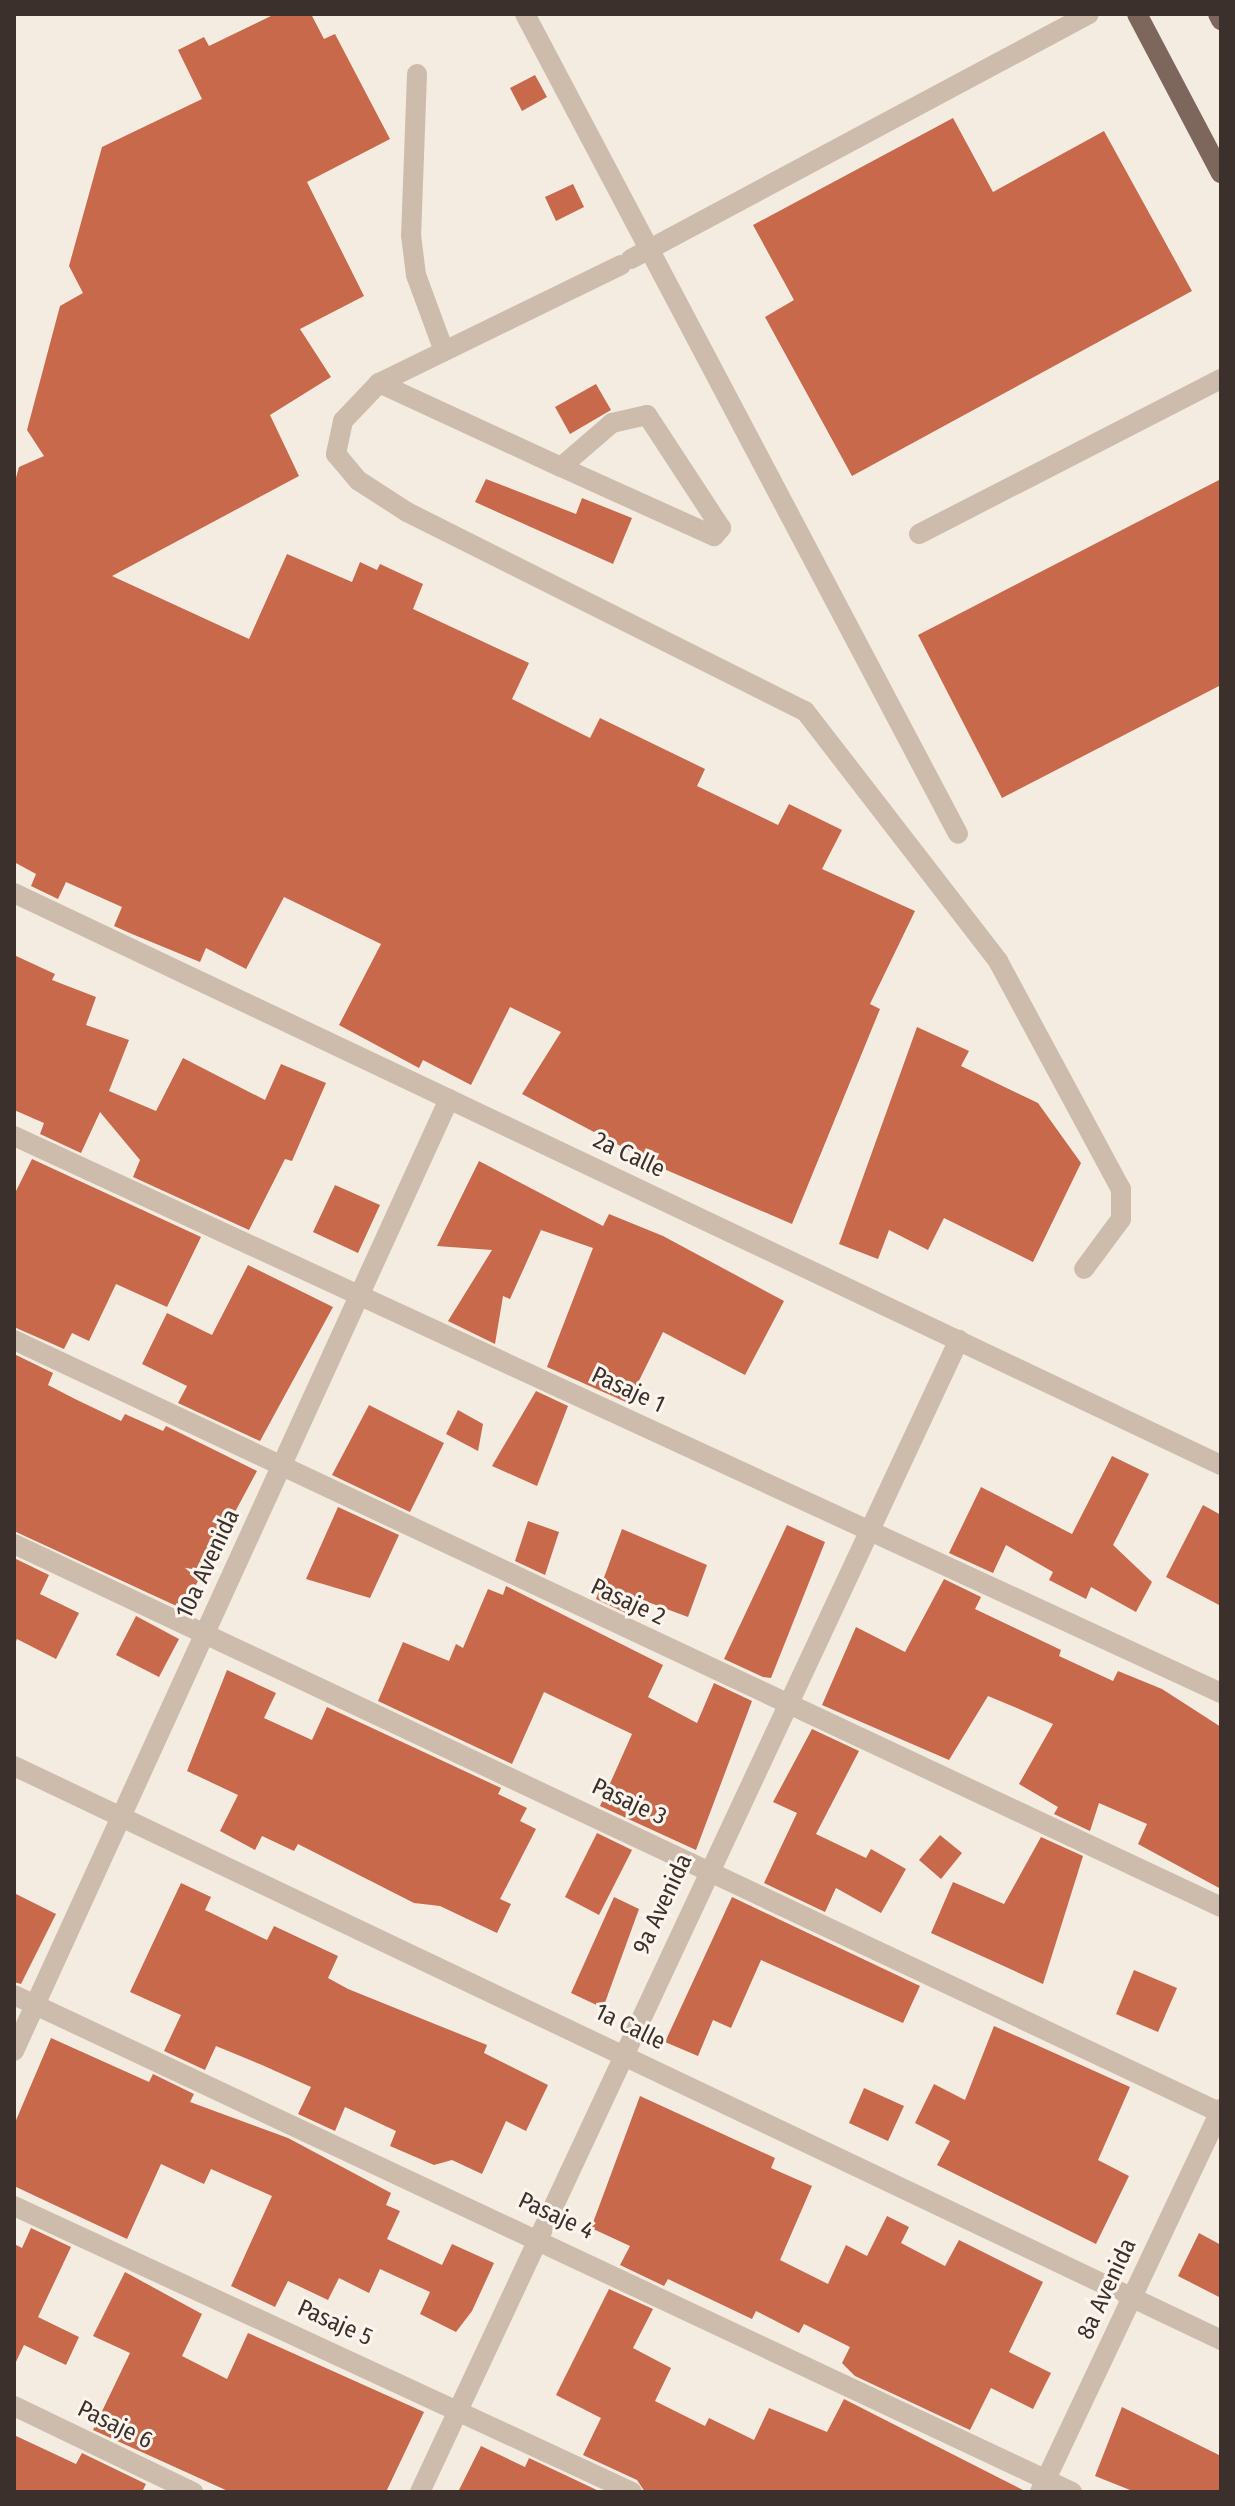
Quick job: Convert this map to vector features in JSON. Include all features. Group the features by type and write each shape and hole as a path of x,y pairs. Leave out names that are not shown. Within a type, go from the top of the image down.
{"main road":[{"path":"1137,14 1221,173"},
{"path":"1218,14 1221,20"}],"street":[{"path":"525,14 958,834"},
{"path":"1084,1269 1121,1219 1121,1189 998,961 838,748 805,711 359,481 336,454 343,421 379,383 626,262 1089,14"},
{"path":"417,74 411,235 416,275 444,351"},
{"path":"919,534 1221,379"},
{"path":"379,383 561,467 714,536 721,528 647,415 612,423 561,467"},
{"name":"2a Calle","path":"14,893 1221,1465"},
{"name":"10a Avenida","path":"14,2051 449,1099"},
{"name":"Pasaje 1","path":"14,1136 1221,1693"},
{"name":"Pasaje 2","path":"14,1340 280,1470 1221,1907"},
{"name":"9a Avenida","path":"420,2492 708,1867 959,1340"},
{"name":"Pasaje 3","path":"14,1544 203,1636 708,1867 1220,2111"},
{"name":"1a Calle","path":"14,1766 624,2053 1221,2340"},
{"name":"Pasaje 4","path":"14,1995 537,2236 1042,2486 1072,2492"},
{"name":"8a Avenida","path":"1042,2486 1220,2111"},
{"name":"Pasaje 5","path":"14,2206 457,2407 632,2492"},
{"name":"Pasaje 6","path":"14,2406 193,2492"}],"building":[{"path":"275,14 311,14 324,39 335,34 390,139 307,182 364,296 300,329 331,377 270,415 299,476 112,576 249,639 287,554 352,582 360,562 377,570 380,564 423,584 413,609 529,663 512,699 590,738 600,718 705,769 697,786 778,825 789,804 842,830 822,869 915,911 870,1004 880,1009 792,1224 664,1169 522,1094 561,1032 510,1007 471,1085 423,1060 419,1068 339,1025 381,944 284,897 246,969 206,948 200,962 114,926 122,907 66,882 58,899 31,886 36,874 14,862 14,485 19,467 44,456 27,430 60,306 83,293 69,266 102,147 202,99 178,50 204,37 209,46"},
{"path":"535,75 547,97 522,111 510,88"},
{"path":"953,118 993,192 1104,131 1192,291 852,476 765,317 794,300 753,225"},
{"path":"573,184 584,207 556,221 545,197"},
{"path":"596,384 611,410 570,434 555,407"},
{"path":"486,479 576,514 582,498 632,518 613,564 475,502"},
{"path":"1221,479 1221,685 1002,798 918,635"},
{"path":"14,955 55,974 52,980 96,997 86,1025 129,1040 109,1091 156,1111 183,1058 265,1100 281,1064 326,1083 292,1161 285,1159 249,1230 133,1177 140,1160 100,1112 81,1153 40,1134 44,1123 14,1110"},
{"path":"917,1027 969,1051 961,1066 1038,1103 1081,1163 1033,1262 944,1218 928,1250 889,1230 878,1259 839,1244"},
{"path":"32,1159 201,1237 167,1307 116,1284 89,1341 72,1333 64,1349 14,1327 14,1195"},
{"path":"479,1161 603,1226 609,1214 663,1236 784,1301 745,1375 663,1332 628,1403 547,1367 593,1248 541,1230 510,1299 503,1296 495,1344 448,1321 492,1250 437,1246"},
{"path":"335,1185 380,1205 358,1253 313,1232"},
{"path":"248,1265 333,1307 260,1441 178,1403 187,1386 142,1364 167,1313 212,1335"},
{"path":"14,1354 53,1373 48,1385 75,1399 121,1421 125,1414 163,1431 166,1426 257,1471 183,1609 14,1531"},
{"path":"536,1391 568,1406 537,1486 492,1466"},
{"path":"369,1405 444,1443 410,1512 332,1475"},
{"path":"458,1410 483,1424 478,1451 446,1434"},
{"path":"1112,1456 1149,1474 1113,1545 1152,1582 1136,1612 1091,1587 1086,1599 1049,1580 1053,1572 1006,1545 993,1573 949,1553 981,1487 1072,1534"},
{"path":"1203,1505 1221,1515 1221,1606 1166,1577"},
{"path":"338,1507 399,1535 370,1598 306,1579"},
{"path":"528,1521 559,1532 545,1575 515,1561"},
{"path":"787,1525 825,1542 771,1678 763,1677 724,1659"},
{"path":"622,1529 707,1565 688,1617 637,1598 630,1615 596,1599"},
{"path":"14,1558 49,1575 40,1594 79,1613 56,1659 17,1639 14,1645"},
{"path":"944,1579 981,1597 975,1609 1061,1650 1059,1656 1113,1681 1118,1671 1162,1689 1221,1727 1221,1889 1138,1844 1147,1824 1099,1803 1090,1831 1054,1814 1058,1807 1019,1784 1053,1724 988,1696 949,1760 822,1705 856,1627 905,1652"},
{"path":"506,1586 663,1665 648,1697 697,1723 714,1683 752,1701 696,1850 600,1806 632,1734 544,1692 512,1764 378,1701 403,1642 449,1661 456,1644 463,1648 488,1589 503,1595"},
{"path":"136,1616 179,1639 159,1677 116,1655"},
{"path":"227,1670 276,1693 264,1718 312,1740 327,1707 501,1788 498,1794 527,1808 520,1821 536,1829 500,1899 511,1904 497,1933 440,1906 414,1903 298,1844 294,1851 262,1836 255,1850 220,1831 238,1795 187,1771"},
{"path":"812,1729 859,1751 816,1834 866,1858 871,1849 906,1869 881,1913 836,1888 825,1912 764,1883 797,1813 773,1802"},
{"path":"597,1833 632,1850 599,1915 565,1897"},
{"path":"940,1835 962,1853 941,1879 919,1860"},
{"path":"1041,1837 1083,1856 1043,1984 931,1933 953,1882 1004,1904"},
{"path":"181,1883 211,1897 205,1910 267,1940 274,1926 338,1956 328,1978 487,2045 484,2053 548,2085 526,2131 506,2121 482,2174 452,2160 434,2165 390,2146 396,2131 345,2107 335,2131 298,2114 311,2087 262,2065 216,2046 205,2070 164,2051 181,2015 130,1992"},
{"path":"14,1893 56,1914 21,1984 14,1982"},
{"path":"614,1897 639,1909 603,2008 571,1993"},
{"path":"732,1897 920,1986 903,2023 761,1960 731,2028 713,2020 698,2056 665,2042"},
{"path":"1134,1970 1177,1988 1158,2032 1116,2014"},
{"path":"994,2026 1130,2087 1098,2160 1129,2176 1096,2244 937,2165 950,2141 915,2123 934,2084 965,2100"},
{"path":"51,2038 149,2082 153,2074 194,2094 190,2102 288,2138 391,2193 386,2205 400,2211 387,2239 442,2265 452,2244 494,2263 472,2311 456,2332 420,2314 430,2292 380,2269 369,2293 339,2278 328,2300 288,2281 275,2307 231,2286 272,2196 211,2169 204,2184 161,2164 127,2239 14,2186 14,2125"},
{"path":"864,2088 904,2106 888,2141 849,2123"},
{"path":"640,2096 775,2158 771,2168 812,2186 780,2260 828,2284 846,2245 867,2256 887,2216 909,2227 901,2243 945,2266 959,2240 1043,2282 1009,2352 1051,2373 1033,2409 991,2388 970,2430 855,2376 842,2363 850,2347 804,2324 799,2333 756,2311 752,2319 668,2279 664,2286 620,2265 630,2246 591,2228"},
{"path":"31,2228 71,2247 38,2317 79,2337 66,2365 24,2345 14,2366 14,2244 22,2248"},
{"path":"1199,2233 1221,2245 1221,2298 1178,2276"},
{"path":"125,2272 202,2314 182,2356 227,2379 248,2333 424,2412 386,2492 230,2492 93,2430 130,2353 93,2336"},
{"path":"609,2289 653,2309 633,2348 671,2368 655,2401 705,2426 709,2418 754,2440 769,2408 827,2432 844,2399 1027,2492 645,2492 637,2480 583,2455 601,2418 556,2395"},
{"path":"1122,2407 1221,2456 1221,2492 1135,2492 1095,2476"},
{"path":"14,2435 76,2464 82,2453 146,2484 142,2492 14,2492"},
{"path":"481,2446 525,2467 529,2458 601,2492 458,2492"}]}
